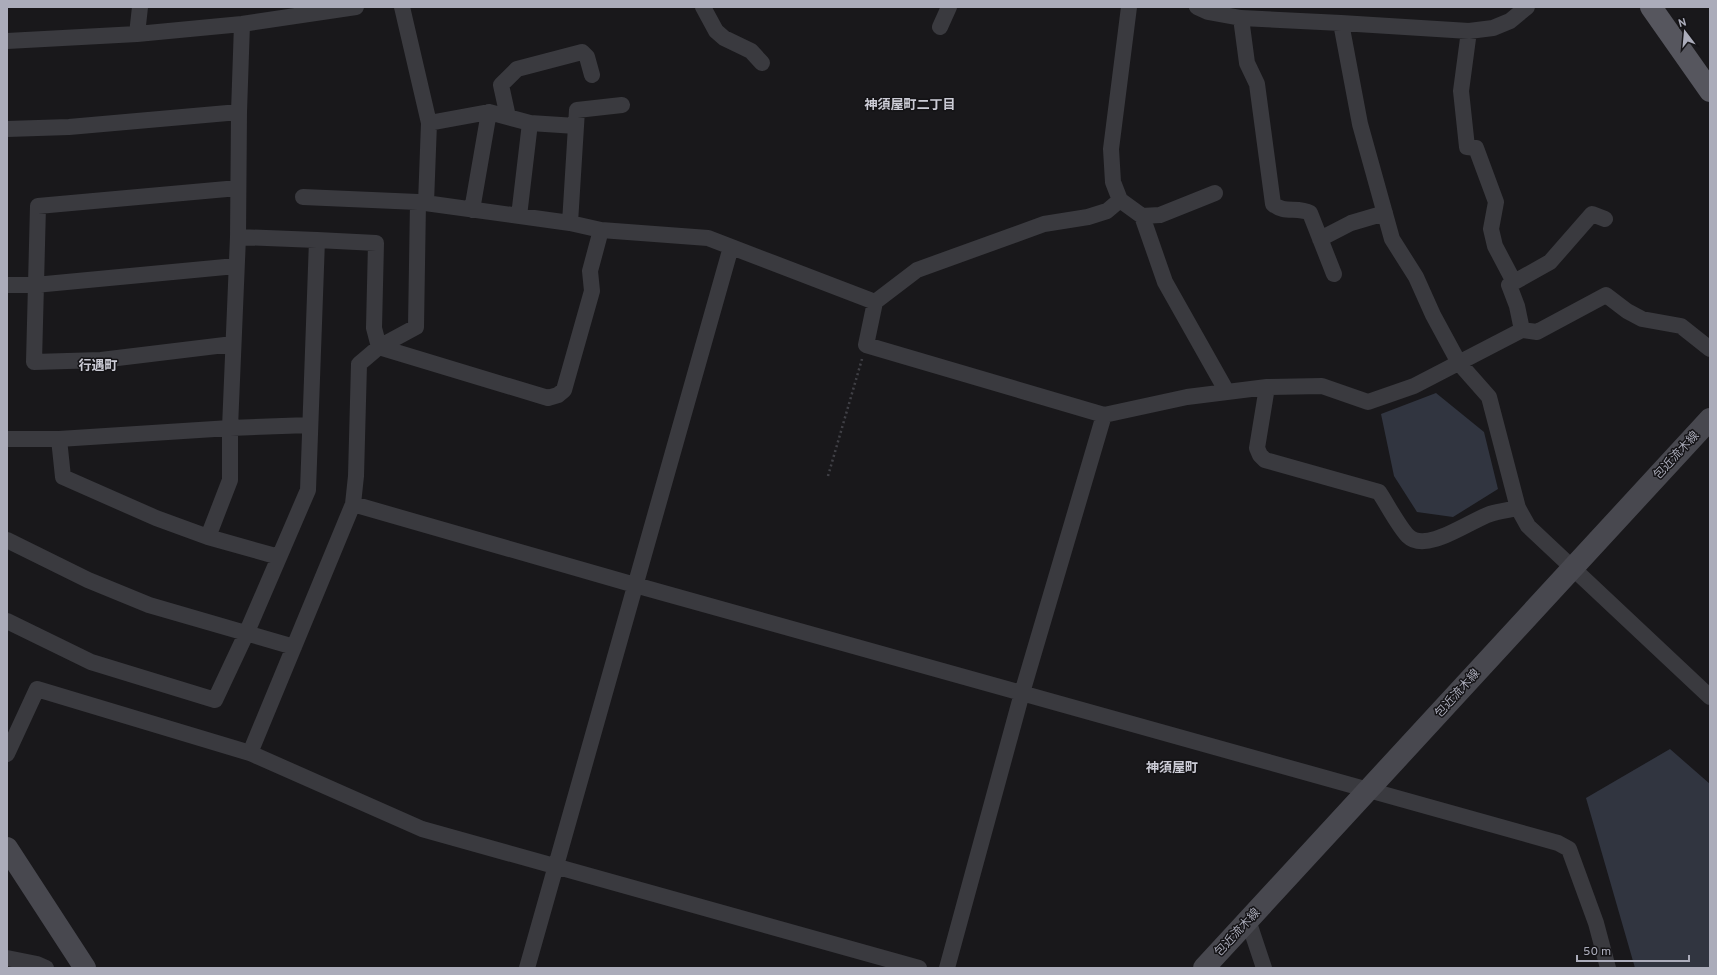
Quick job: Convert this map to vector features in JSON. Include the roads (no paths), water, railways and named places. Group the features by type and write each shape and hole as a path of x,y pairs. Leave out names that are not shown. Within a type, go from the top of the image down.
{"main road":[{"path":"1651,7 1710,91"}],"street":[{"path":"137,34 140,7"},
{"path":"7,41 137,34 242,24 356,7"},
{"path":"250,753 353,504 356,476 359,364 379,347 416,327 422,203 429,123 402,7"},
{"path":"703,7 716,31 724,38 752,51 762,63"},
{"path":"940,27 949,7"},
{"path":"1129,7 1111,149 1112,182 1120,200 1142,216 1165,282 1227,392"},
{"path":"1197,7 1208,12 1240,18 1469,31 1493,28 1510,21 1527,7"},
{"path":"1240,18 1247,63 1257,84 1273,204 1278,208 1290,210 1304,209 1310,213 1334,274"},
{"path":"1341,23 1360,124 1392,239 1416,277 1433,315 1459,363 1489,397 1518,508 1528,526 1710,697"},
{"path":"208,537 230,480 230,428 238,237 239,112 242,24"},
{"path":"1469,31 1461,91 1467,147 1476,148 1496,202 1491,229 1495,246 1514,282"},
{"path":"508,118 501,84 517,70 582,52 587,57 592,75"},
{"path":"570,224 577,110 622,105"},
{"path":"7,129 70,127 239,112"},
{"path":"429,123 489,112 530,123 576,126"},
{"path":"472,210 489,112"},
{"path":"519,216 530,123"},
{"path":"233,344 101,360 34,362 38,206 238,188"},
{"path":"1142,216 1160,214 1216,193"},
{"path":"303,196 422,203 519,216 601,230 708,238 875,302"},
{"path":"1120,200 1107,211 1088,217 1044,224 918,270 875,302 866,346 1104,414 1187,397 1267,387 1322,386 1368,402 1414,386 1522,330 1538,332 1606,295 1627,311 1642,319 1681,326 1710,350"},
{"path":"1320,239 1351,223 1385,213"},
{"path":"1522,330 1517,306 1509,285 1550,262 1592,214 1605,219"},
{"path":"379,347 548,398 558,395 564,390 592,291 590,271 601,230"},
{"path":"238,237 376,243 374,328 379,347"},
{"path":"7,621 91,662 215,700 246,634 308,490 317,240"},
{"path":"526,968 731,247"},
{"path":"7,284 35,285 236,266"},
{"path":"1267,387 1257,448 1260,455 1265,460 1379,492 1408,536 1416,541 1431,540 1445,536 1491,513 1518,508"},
{"path":"947,968 1022,693 1104,414"},
{"name":"包近流木線","path":"1204,968 1710,419"},
{"path":"7,440 59,439 230,428 310,425"},
{"path":"59,439 63,477 156,518 208,537 279,557"},
{"path":"353,504 635,585 1558,843 1568,849 1596,923 1608,968"},
{"path":"7,540 88,580 149,605 294,647"},
{"path":"7,754 37,689 250,753 422,829 919,968"},
{"path":"7,848 85,968"},
{"path":"1248,920 1264,968"},
{"path":"7,958 37,964 46,968"}],"district":[{"name":"神須屋町二丁目","path":"910,104"},
{"name":"行遇町","path":"98,365"},
{"name":"神須屋町","path":"1172,767"}]}
